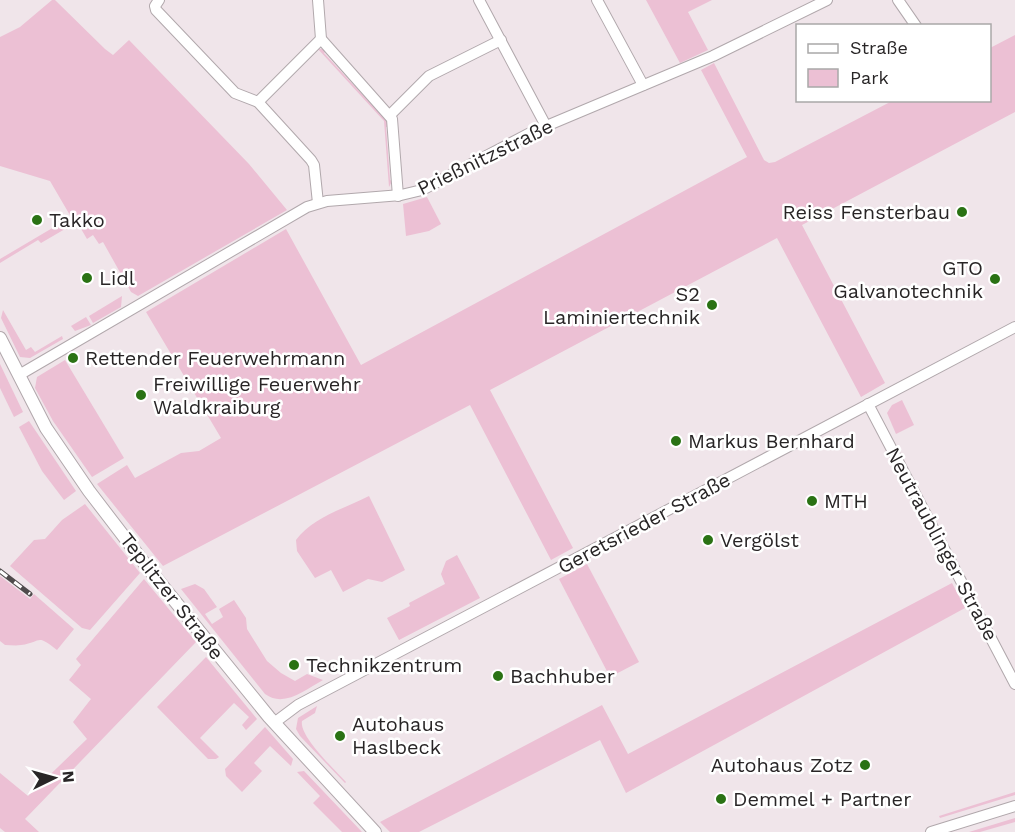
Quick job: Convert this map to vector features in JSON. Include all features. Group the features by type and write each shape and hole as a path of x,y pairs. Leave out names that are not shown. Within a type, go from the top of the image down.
{"street":[{"path":"318,0 321,39 390,115 393,126 398,196"},
{"path":"479,0 546,126"},
{"path":"597,0 643,86"},
{"name":"Prießnitzstraße","path":"19,375 297,212 318,203 398,196 422,190 546,126 713,56 827,0"},
{"path":"897,0 915,24"},
{"path":"155,4 235,93 258,102 313,162 318,203"},
{"path":"258,102 321,39"},
{"path":"390,115 429,76 501,40"},
{"name":"Geretsrieder Straße","path":"274,723 298,705 1015,327"},
{"name":"Teplitzer Straße","path":"0,338 56,444 148,568 274,723 375,832"},
{"name":"Neutraublinger Straße","path":"868,404 1015,684"},
{"path":"931,832 1015,806"}],"green space":[{"path":"52,0 55,0 113,55 129,40 249,164 287,210 138,296 131,292 103,242 99,244 93,235 87,239 77,222 41,243 38,240 0,263 0,259 71,217 50,181 0,166 0,37 20,27"},
{"path":"646,0 712,0 688,12 708,50 680,63"},
{"path":"1015,35 1015,112 802,225 885,383 861,397 777,238 490,390 573,548 551,560 470,405 163,566 97,484 127,465 135,478 181,453 199,451 221,438 146,312 286,229 361,365 747,157 701,70 714,63 764,160 769,163 775,162 890,102 991,102 991,47"},
{"path":"318,49 326,51 324,53 386,119 389,127 386,127 390,180 392,181 389,187 384,121"},
{"path":"427,197 441,224 429,231 406,236 403,204"},
{"path":"122,296 121,307 93,323 89,316"},
{"path":"3,310 26,350 31,347 35,352 62,336 63,339 30,358 20,357 1,318"},
{"path":"86,317 91,325 75,331 71,326"},
{"path":"65,360 124,458 92,477 53,421 35,388 37,377"},
{"path":"0,364 23,412 14,417 0,388"},
{"path":"902,400 914,425 896,434 887,413 892,405"},
{"path":"29,421 76,491 64,500 42,471 19,427"},
{"path":"369,496 405,570 382,582 368,579 343,592 331,570 315,578 297,551 296,540 320,520"},
{"path":"85,504 140,573 90,630 82,628 10,566 34,540 45,539 62,520"},
{"path":"457,555 480,598 399,640 387,618 410,606 409,603 445,584 441,574 446,561"},
{"path":"587,564 639,662 610,677 559,579"},
{"path":"0,576 30,599 34,594 74,629 57,650 42,640 17,645 5,645 0,641"},
{"path":"144,579 196,642 25,819 39,832 5,832 0,828 0,773 28,796 87,739 73,722 91,699 69,680 81,665 76,659"},
{"path":"952,583 965,608 626,793 600,740 419,832 390,832 380,822 602,705 628,754"},
{"path":"195,584 204,589 217,607 205,614 212,624 223,617 219,609 234,600 246,618 247,629 267,661 295,681 307,674 323,680 302,693 287,698 272,698 265,694 181,589"},
{"path":"206,657 257,719 246,730 242,725 249,717 234,703 200,738 219,757 216,759 208,759 157,707"},
{"path":"317,706 315,713 302,721 303,727 312,744 345,783 296,729 298,718"},
{"path":"265,727 293,759 291,766 270,746 254,763 262,771 242,792 226,776 225,769"},
{"path":"304,771 362,832 342,832 313,803 320,796 297,772"},
{"path":"1015,792 1015,795 940,818 939,816"},
{"path":"1015,818 1015,822 980,832 969,832"}],"railway":[{"path":"0,571 30,594"}],"place":[{"name":"Reiss Fensterbau","path":"962,212"},
{"name":"Takko","path":"37,220"},
{"name":"Lidl","path":"87,278"},
{"name":"GTO Galvanotechnik","path":"995,279"},
{"name":"S2 Laminiertechnik","path":"712,305"},
{"name":"Rettender Feuerwehrmann","path":"73,358"},
{"name":"Freiwillige Feuerwehr Waldkraiburg","path":"141,395"},
{"name":"Markus Bernhard","path":"676,441"},
{"name":"MTH","path":"812,501"},
{"name":"Vergölst","path":"708,540"},
{"name":"Technikzentrum","path":"294,665"},
{"name":"Bachhuber","path":"498,676"},
{"name":"Autohaus Haslbeck","path":"340,736"},
{"name":"Autohaus Zotz","path":"865,765"},
{"name":"Demmel + Partner","path":"721,799"}]}
